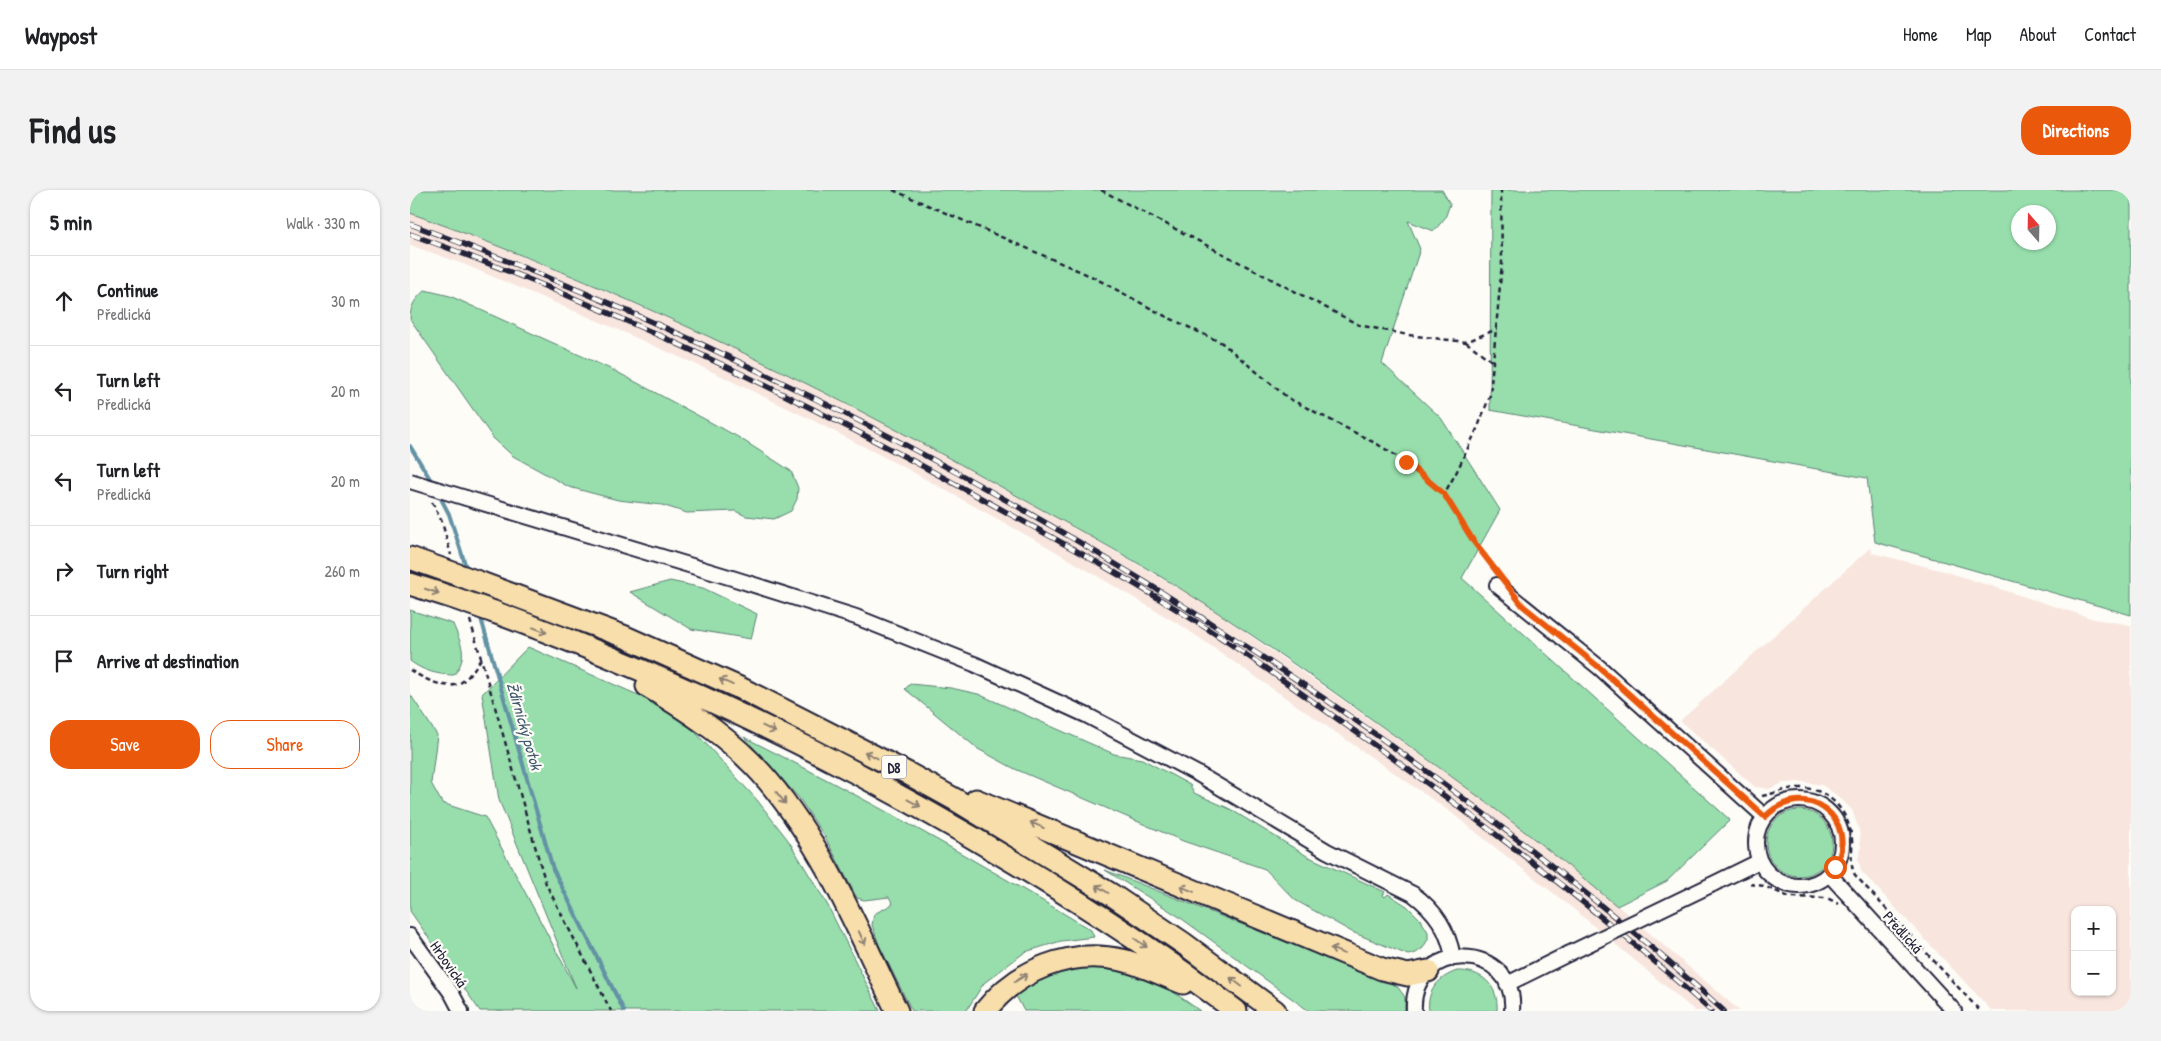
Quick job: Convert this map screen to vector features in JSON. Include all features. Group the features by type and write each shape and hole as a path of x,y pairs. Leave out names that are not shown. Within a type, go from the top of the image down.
{"highway":[{"name":"D8","path":"410,558 623,636 742,689 907,773 956,800 1112,895 1183,943 1275,1011"},
{"name":"D8","path":"410,584 494,612 581,646 733,711 838,763 940,818 1104,917 1230,1007"},
{"path":"581,646 693,714 724,738 769,781 790,809 827,869 897,1011"},
{"path":"907,773 1382,969 1408,975 1428,971"},
{"path":"985,1011 1004,989 1019,979 1050,964 1083,957 1120,960 1142,966 1230,1007"}],"street":[{"path":"410,481 856,617 974,664 1088,716 1198,774 1327,851 1414,894 1424,902 1442,924 1453,958"},
{"path":"1499,581 1600,668 1765,817"},
{"path":"1807,801 1824,808 1837,822 1842,840 1839,859 1829,874 1813,884 1804,886 1787,884 1771,876 1760,861 1756,839 1765,817 1779,805 1788,802 1807,801"},
{"path":"1507,984 1760,861"},
{"name":"Předlická","path":"1829,874 1954,1011"},
{"name":"Hrbovická","path":"410,936 452,994 461,1011"},
{"path":"1414,1011 1416,990 1428,971 1440,962 1453,958 1469,957 1484,961 1501,974 1507,984 1512,1000 1512,1011"}],"path":[{"path":"893,190 1092,276 1163,315 1222,344 1288,398 1377,444 1406,462 1444,494 1499,581"},
{"path":"1101,190 1359,325 1408,335 1466,342 1494,362"},
{"path":"1444,494 1474,435 1490,395 1502,262 1501,190"},
{"path":"1466,342 1497,329"},
{"path":"410,670 425,679 447,686 462,682 481,659 546,884 611,1011"},
{"path":"1760,796 1797,788 1825,795 1836,802 1848,821 1852,842 1852,868 1855,875 1980,1011"},
{"path":"1750,884 1764,886 1789,897 1818,896 1838,905 1843,904"}],"shaded area":[{"path":"410,213 474,236 618,296 728,345 923,444 1063,521 1202,602 1467,787 1596,887 1740,1011 1695,1011 1576,911 1449,811 1185,628 1048,547 909,470 814,421 715,373 605,324 463,264 410,245"},
{"path":"1871,547 1872,553 1944,571 2094,619 2131,625 2131,1011 1992,1011 1861,871 1858,858 1861,849 1859,830 1852,810 1839,797 1822,785 1803,782 1783,783 1769,789 1755,787 1680,721"}],"green space":[{"path":"410,190 1442,190 1450,204 1445,218 1434,231 1408,221 1420,249 1382,363 1441,418 1500,510 1462,578 1730,820 1667,881 1617,906 1529,835 1408,745 1269,647 1153,572 925,445 709,336 561,271 410,213"},
{"path":"1491,190 2131,190 2131,615 1875,542 1867,478 1490,410"},
{"path":"425,290 450,296 617,372 738,437 791,471 798,488 797,499 791,511 774,519 746,516 735,511 687,513 662,505 618,500 569,487 513,456 493,438 410,319 414,303"},
{"path":"670,581 703,588 757,614 751,639 691,629 630,592"},
{"path":"410,610 453,624 462,650 461,662 454,675 431,672 410,661"},
{"path":"528,647 677,712 757,800 788,840 827,904 880,1011 480,1011 410,911 410,694 437,735 431,783 442,803 485,817 576,988 499,800 482,694"},
{"path":"910,684 951,688 978,694 1114,754 1142,759 1190,785 1194,793 1230,809 1307,856 1385,892 1383,895 1385,897 1388,894 1407,906 1420,919 1428,932 1428,939 1423,948 1416,953 1408,955 1352,932 1295,900 1265,869 1183,841 1015,769 978,749 905,689"},
{"path":"744,737 963,854 1091,930 1094,937 1061,941 1025,952 984,983 966,1011 912,1011 880,947 872,925 874,914 893,904 889,897 864,900 857,898 825,837 799,798"},
{"path":"1799,810 1812,813 1822,820 1829,830 1832,843 1829,856 1822,866 1812,873 1799,876 1786,873 1776,866 1769,856 1766,843 1769,830 1776,820 1786,813"},
{"path":"1105,870 1397,986 1405,997 1405,1009 1403,1011 1309,1011 1178,916"},
{"path":"1089,967 1122,970 1172,991 1200,1011 1024,1011 1016,996 1018,989 1056,968"},
{"path":"1457,971 1474,973 1487,981 1495,994 1497,1011 1429,1011 1430,997 1435,986 1439,981"}],"waterway":[{"name":"Ždírnický potok","path":"410,446 432,482"},
{"name":"Ždírnický potok","path":"438,493 449,514 467,570"},
{"name":"Ždírnický potok","path":"480,615 553,869 624,1011"}],"railway":[{"path":"410,224 539,274 666,328 791,387 914,450 1035,517 1154,588 1271,663 1385,741 1472,805 1601,905 1724,1011"},
{"path":"410,234 484,262 629,322 771,388 910,460 1140,587 1254,660 1448,798 1582,901 1711,1011"}],"route":[{"path":"1406,462 1444,494 1474,542 1523,606 1600,668 1765,817 1779,805 1798,800 1816,803 1831,814 1837,822 1842,840 1842,850 1835,867"}]}
